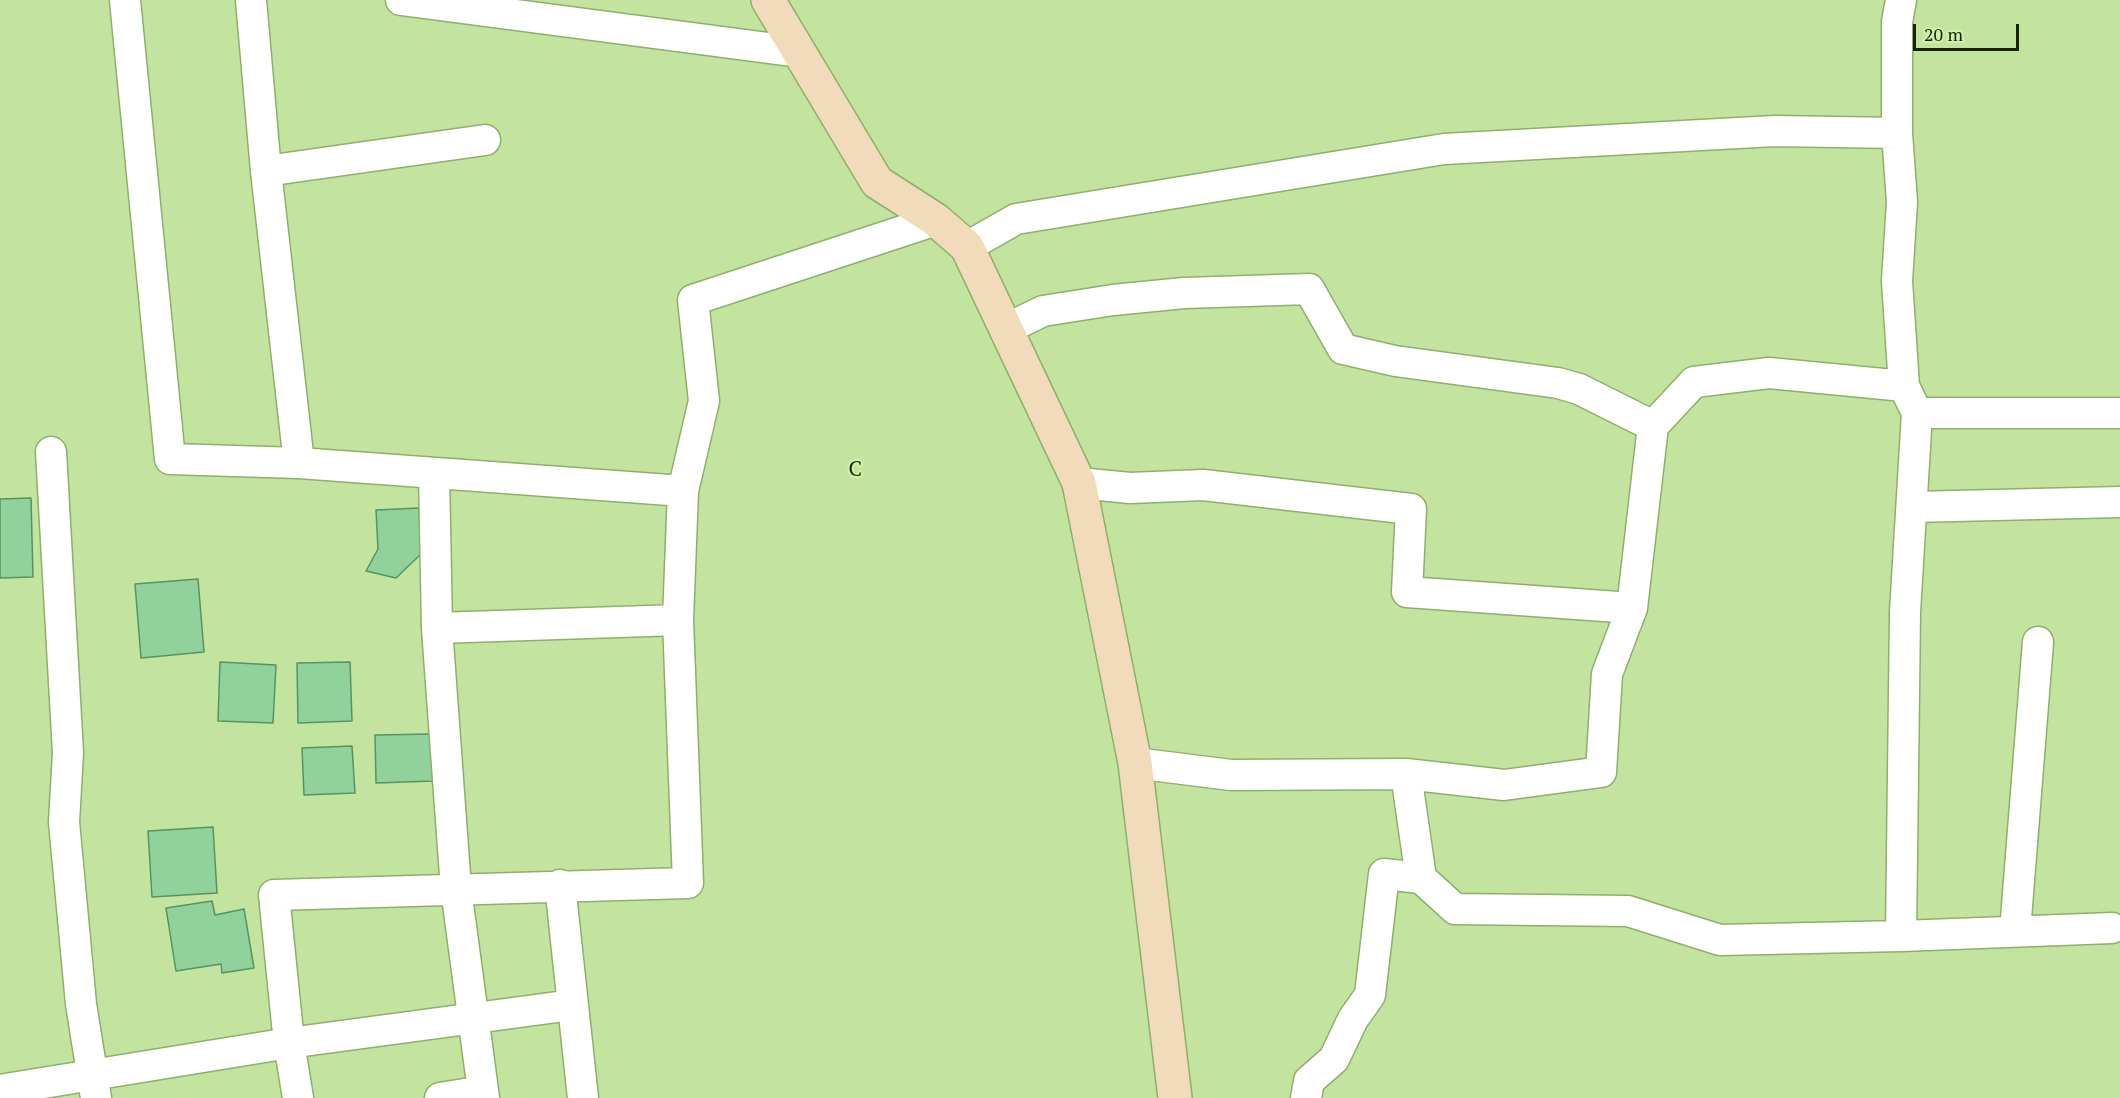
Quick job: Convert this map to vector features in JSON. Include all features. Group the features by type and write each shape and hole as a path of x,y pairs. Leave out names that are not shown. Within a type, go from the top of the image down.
{"street":[{"path":"125,0 170,459 298,463 683,490"},
{"path":"251,0 266,171 298,463"},
{"path":"768,0 877,182 936,220 967,247 1078,483 1135,764 1174,1098"},
{"path":"1901,0 1897,21 1898,133 1902,202 1897,281 1904,386 1917,413 1905,612 1901,936"},
{"path":"418,1 799,52"},
{"path":"967,247 1016,219 1360,165 1444,149 1775,131 1898,133"},
{"path":"266,171 485,140"},
{"path":"298,1098 289,1043 274,895 688,883 678,620 683,490 704,401 693,300 936,220"},
{"path":"1006,329 1043,311 1113,300 1184,293 1309,288 1343,349 1395,361 1558,383 1580,389 1653,426"},
{"path":"1135,764 1231,775 1406,774 1504,785 1601,772 1607,674 1632,608 1653,426 1694,382 1770,373 1904,386"},
{"path":"1917,413 2120,413"},
{"path":"51,452 69,753 64,822 81,1004 95,1085"},
{"path":"434,474 437,628 456,890 484,1095 440,1098"},
{"path":"1078,483 1130,488 1203,485 1411,509 1407,592 1632,608"},
{"path":"1913,507 2120,502"},
{"path":"437,628 678,620"},
{"path":"2015,931 2038,642"},
{"path":"1406,774 1421,878"},
{"path":"1306,1098 1309,1081 1334,1059 1353,1018 1370,995 1384,874 1421,878 1455,909 1628,911 1720,940 2112,928"},
{"path":"560,885 583,1098"},
{"path":"9,1093 95,1085 289,1043 572,1005"}],"building":[{"path":"31,498 33,577 0,578 0,499"},
{"path":"419,508 421,554 396,578 366,571 378,549 376,510"},
{"path":"198,579 204,652 141,658 135,584"},
{"path":"220,662 276,665 273,723 218,721"},
{"path":"350,662 352,721 298,723 297,663"},
{"path":"433,734 434,781 376,783 375,735"},
{"path":"352,746 355,793 304,795 302,748"},
{"path":"213,827 217,893 152,897 148,831"},
{"path":"212,901 215,915 244,909 254,968 222,973 221,964 176,971 166,908"}],"district":[{"name":"C","path":"856,470"}]}
